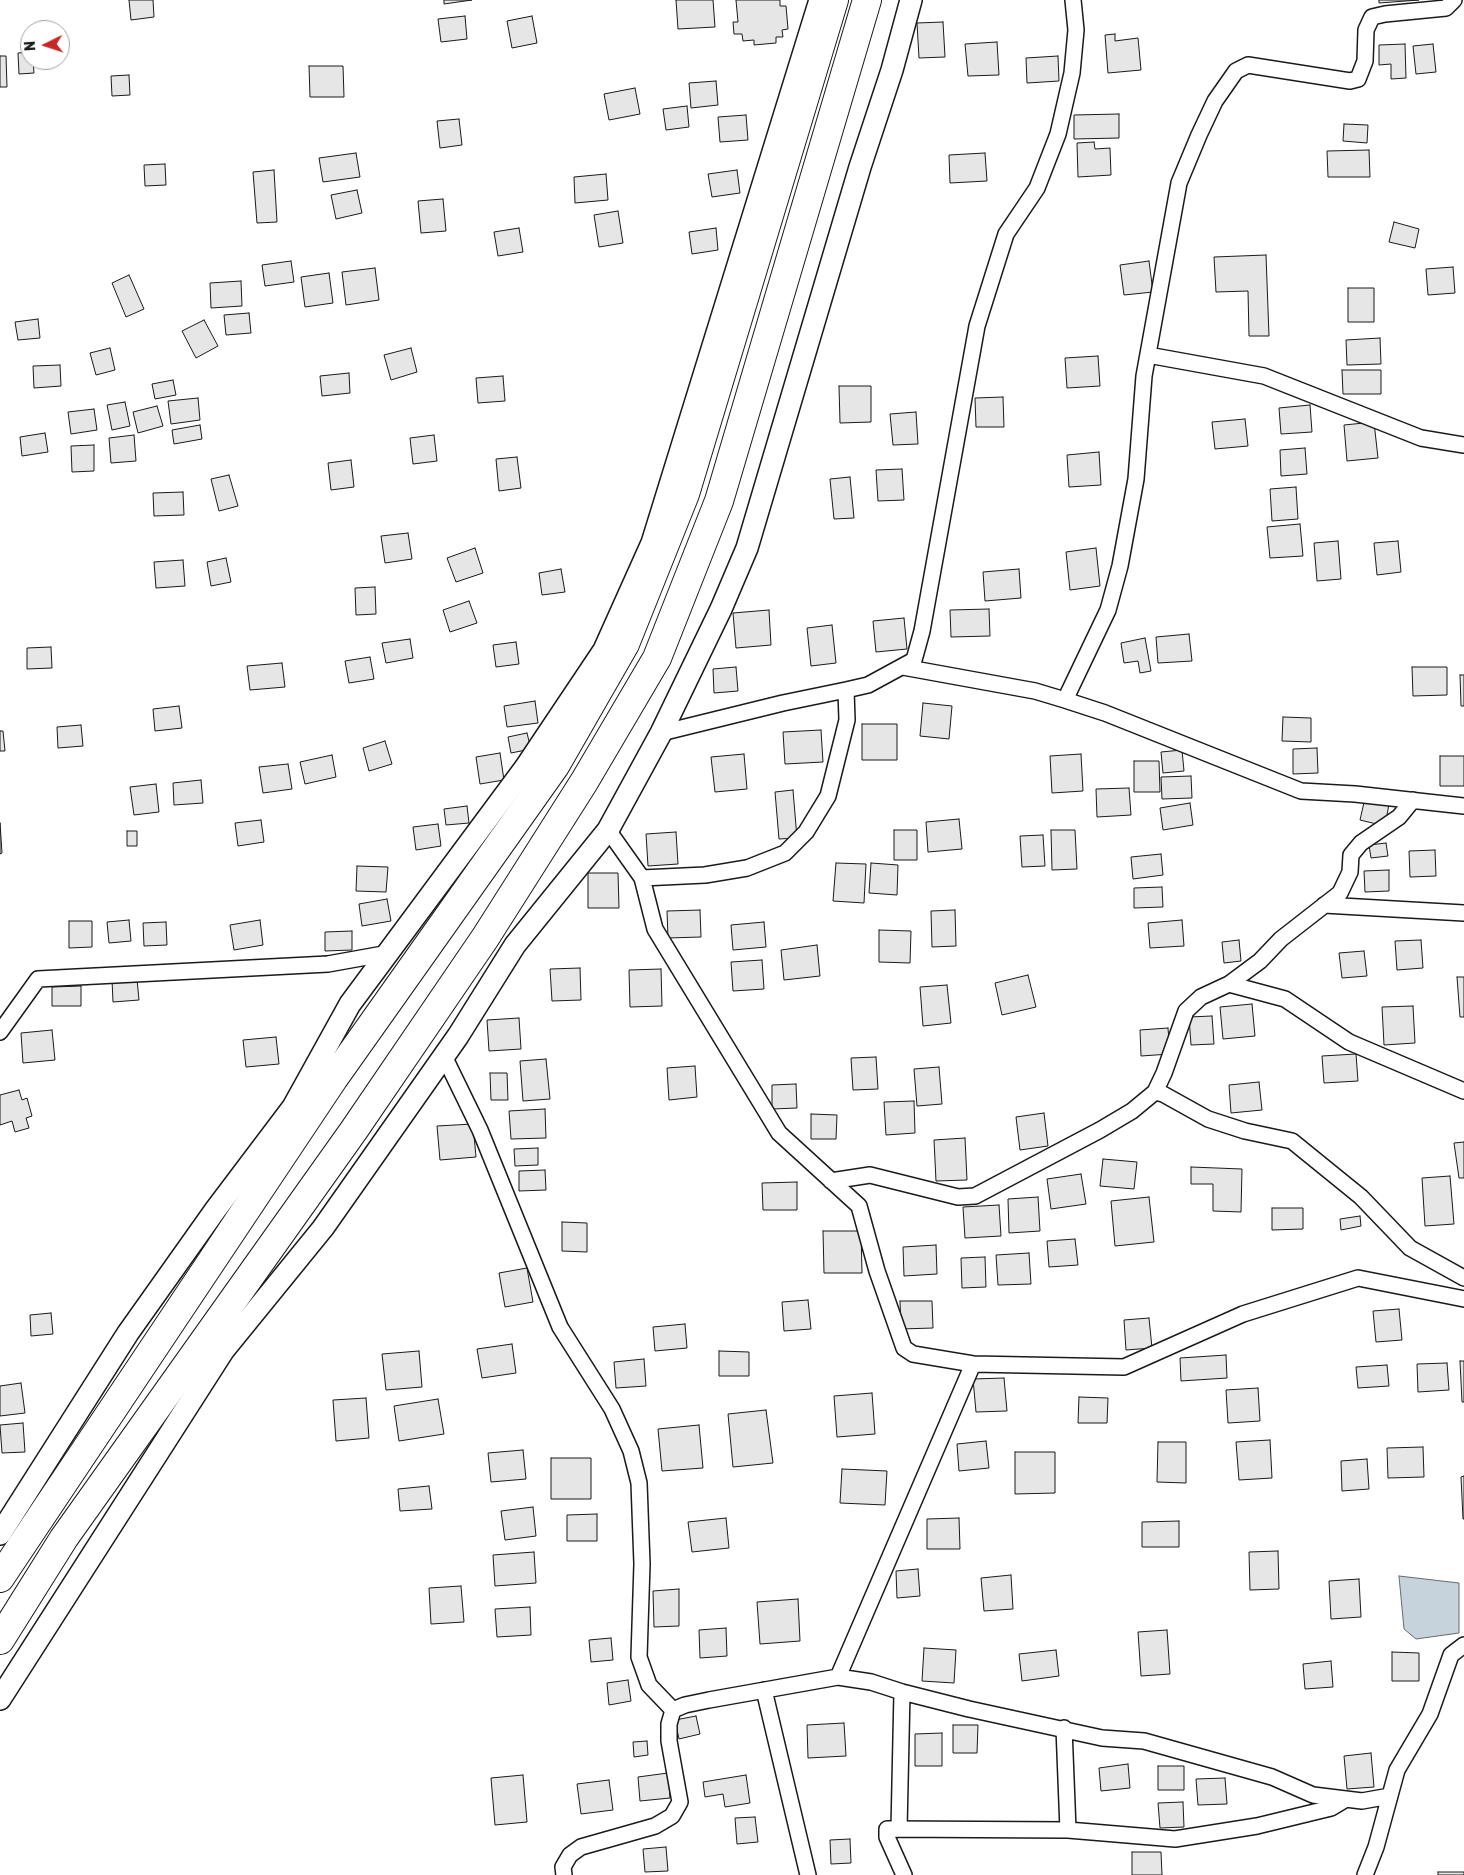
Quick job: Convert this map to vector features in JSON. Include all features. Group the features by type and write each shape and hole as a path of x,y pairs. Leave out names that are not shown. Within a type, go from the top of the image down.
{"highway":[{"path":"0,1578 334,1078 555,766 625,644 685,494 834,0"},
{"path":"0,1640 64,1538 354,1130 485,938 584,782 657,658 718,501 867,0"}],"street":[{"path":"0,1534 128,1333 216,1209 293,1107 350,1004 525,768 604,650 648,552 708,368 820,0"},
{"path":"0,1699 223,1351 323,1228 444,1056 515,945 608,830 661,733 721,610 746,548 860,167 892,70 911,0"},
{"path":"661,733 783,703 868,685 914,660 922,631 977,326 1006,234 1038,188 1058,134 1072,73 1076,30 1073,0"},
{"path":"1065,700 1108,610 1120,566 1136,479 1144,376 1179,183 1211,110 1236,71 1248,65 1350,81 1358,78 1365,61 1366,30 1372,17 1446,8 1457,2"},
{"path":"1148,355 1264,376 1421,438 1464,445"},
{"path":"903,667 1036,691 1065,700 1105,713 1301,792 1355,794 1464,806"},
{"path":"642,878 705,875 747,868 785,853 806,832 828,796 848,720 846,690"},
{"path":"831,1181 870,1175 958,1197 975,1196 1132,1111 1155,1092 1164,1073 1186,1011 1201,998 1229,984 1260,961 1281,940 1340,893 1350,872 1351,855 1361,843 1399,817 1413,800"},
{"path":"608,830 642,878 655,929 779,1133 859,1206 877,1271 904,1348 913,1354 973,1364 1124,1367 1244,1314 1358,1278 1464,1299"},
{"path":"1324,905 1464,913"},
{"path":"0,1032 38,978 328,964 389,953"},
{"path":"1229,984 1285,999 1349,1042 1464,1091"},
{"path":"444,1056 480,1130 560,1327 612,1409 631,1451 639,1483 642,1572 639,1658 649,1685 673,1710"},
{"path":"1155,1092 1163,1094 1208,1119 1246,1131 1292,1141 1360,1197 1410,1248 1464,1278"},
{"path":"838,1677 973,1364"},
{"path":"1366,1875 1398,1770 1430,1714 1451,1655 1464,1645"},
{"path":"673,1710 685,1705 838,1677 872,1682 902,1692 1102,1738 1144,1741 1272,1777 1313,1794 1362,1801 1390,1796"},
{"path":"764,1690 808,1875"},
{"path":"898,1828 902,1692"},
{"path":"564,1875 563,1866 570,1855 581,1847 655,1826 672,1816 680,1802 669,1741 669,1724 673,1710"},
{"path":"1064,1728 1068,1830"},
{"path":"904,1875 887,1837 888,1829 1068,1830 1174,1840 1257,1826 1331,1808 1346,1799"}],"shaded area":[{"path":"1399,1576 1459,1583 1459,1633 1416,1639 1404,1629"}],"building":[{"path":"129,0 153,0 154,17 131,20"},
{"path":"444,0 472,0 444,4"},
{"path":"676,0 713,0 715,27 678,29"},
{"path":"736,0 780,0 780,6 786,6 788,29 782,30 783,37 776,37 776,43 754,45 754,40 743,41 742,34 734,34 733,22 738,22"},
{"path":"1379,0 1419,0 1379,3"},
{"path":"465,16 467,39 441,42 438,19"},
{"path":"532,16 537,43 512,48 507,21"},
{"path":"943,22 945,57 919,58 917,23"},
{"path":"1115,34 1115,41 1138,38 1141,70 1108,73 1105,35"},
{"path":"997,42 999,75 968,76 965,44"},
{"path":"1405,44 1406,78 1391,79 1391,64 1379,65 1379,45"},
{"path":"1433,44 1436,72 1416,74 1413,46"},
{"path":"18,53 20,53 20,70 34,70 34,73 19,74"},
{"path":"0,56 6,56 7,87 0,87"},
{"path":"1058,56 1059,81 1027,83 1026,58"},
{"path":"309,66 343,66 344,97 310,97"},
{"path":"129,75 130,95 112,96 111,76"},
{"path":"716,81 718,105 691,108 689,83"},
{"path":"635,88 640,114 609,120 604,94"},
{"path":"687,106 689,127 666,130 663,109"},
{"path":"1119,114 1119,138 1074,139 1074,115"},
{"path":"746,115 748,140 720,142 718,117"},
{"path":"459,119 462,145 440,148 437,121"},
{"path":"1344,124 1368,125 1367,143 1343,141"},
{"path":"1094,142 1095,149 1110,148 1111,175 1078,177 1077,143"},
{"path":"1369,150 1370,177 1328,177 1327,151"},
{"path":"356,153 360,177 323,182 319,158"},
{"path":"985,153 987,181 950,183 949,155"},
{"path":"165,164 166,185 145,186 144,165"},
{"path":"274,170 277,222 257,223 253,172"},
{"path":"737,170 740,193 712,197 708,174"},
{"path":"606,174 608,200 575,203 574,177"},
{"path":"357,190 362,213 336,219 331,195"},
{"path":"443,199 446,231 421,233 418,201"},
{"path":"618,211 623,243 599,247 594,215"},
{"path":"1394,222 1419,229 1415,248 1389,242"},
{"path":"519,228 523,252 498,256 494,232"},
{"path":"716,228 718,250 692,254 689,232"},
{"path":"1266,255 1269,336 1249,336 1248,291 1216,292 1214,257"},
{"path":"291,261 294,282 265,286 262,265"},
{"path":"1149,261 1153,292 1124,295 1120,265"},
{"path":"1453,267 1455,293 1428,295 1426,269"},
{"path":"375,268 379,300 346,305 342,272"},
{"path":"329,273 333,303 305,307 301,277"},
{"path":"129,275 144,309 126,317 112,283"},
{"path":"241,281 242,306 211,308 210,283"},
{"path":"1348,288 1374,288 1374,322 1348,322"},
{"path":"249,313 251,333 226,335 224,315"},
{"path":"38,319 40,338 18,340 15,322"},
{"path":"204,320 218,346 196,358 182,331"},
{"path":"1380,338 1381,364 1347,365 1346,340"},
{"path":"110,348 115,370 96,375 90,353"},
{"path":"411,348 417,372 391,380 384,355"},
{"path":"1098,356 1100,386 1067,388 1065,358"},
{"path":"60,365 61,386 34,388 33,366"},
{"path":"1342,370 1381,370 1381,394 1343,394"},
{"path":"349,373 350,393 322,396 320,376"},
{"path":"503,376 505,401 478,403 476,378"},
{"path":"173,380 176,395 155,399 152,384"},
{"path":"839,386 871,386 871,422 840,423"},
{"path":"1003,397 1004,427 976,427 975,398"},
{"path":"198,398 200,420 171,424 168,401"},
{"path":"125,402 130,426 112,430 107,405"},
{"path":"1310,405 1312,432 1281,434 1279,408"},
{"path":"157,406 163,426 138,433 133,412"},
{"path":"94,409 97,430 71,434 68,412"},
{"path":"916,412 918,444 893,445 890,414"},
{"path":"1245,419 1248,446 1215,449 1212,422"},
{"path":"1374,422 1378,458 1347,461 1344,425"},
{"path":"200,425 202,439 174,444 172,430"},
{"path":"45,433 48,452 22,456 20,437"},
{"path":"134,435 136,461 111,463 109,438"},
{"path":"434,435 437,461 413,464 410,438"},
{"path":"94,445 94,471 72,472 71,446"},
{"path":"1305,448 1307,474 1281,476 1280,450"},
{"path":"1099,452 1101,485 1069,487 1067,455"},
{"path":"517,457 521,488 499,491 496,459"},
{"path":"351,460 354,487 331,490 328,463"},
{"path":"902,469 904,500 878,501 876,470"},
{"path":"229,475 238,506 219,511 211,479"},
{"path":"850,477 854,518 834,519 830,479"},
{"path":"1296,487 1298,519 1272,521 1270,489"},
{"path":"183,492 184,515 154,516 153,493"},
{"path":"1300,524 1303,556 1270,558 1267,527"},
{"path":"408,533 412,559 385,563 381,536"},
{"path":"1338,541 1341,579 1317,581 1314,543"},
{"path":"1398,541 1401,572 1377,575 1374,543"},
{"path":"475,548 483,573 456,582 447,558"},
{"path":"1096,548 1100,586 1070,590 1066,552"},
{"path":"226,558 231,582 211,586 207,562"},
{"path":"183,560 185,586 156,588 154,562"},
{"path":"561,569 565,592 542,595 539,573"},
{"path":"1019,569 1021,598 985,601 983,572"},
{"path":"375,587 376,614 356,615 355,588"},
{"path":"469,601 477,623 450,632 443,610"},
{"path":"989,609 990,636 951,637 950,610"},
{"path":"769,610 771,645 736,648 733,613"},
{"path":"904,618 907,649 876,652 873,621"},
{"path":"832,625 836,663 811,666 807,628"},
{"path":"1189,634 1192,661 1158,663 1156,637"},
{"path":"1145,638 1151,671 1140,673 1138,661 1124,663 1121,643"},
{"path":"410,639 413,658 386,663 382,643"},
{"path":"516,642 519,664 496,667 493,645"},
{"path":"51,647 52,668 27,669 27,648"},
{"path":"370,657 374,679 349,683 345,661"},
{"path":"282,663 285,687 250,690 247,666"},
{"path":"736,667 738,691 714,693 713,669"},
{"path":"1412,667 1447,667 1447,695 1413,696"},
{"path":"1460,675 1464,675 1464,706 1461,706"},
{"path":"535,701 538,723 507,727 504,706"},
{"path":"923,703 952,706 949,739 920,736"},
{"path":"179,706 182,728 155,731 153,709"},
{"path":"1283,717 1311,718 1311,742 1282,741"},
{"path":"862,724 897,724 897,760 862,760"},
{"path":"81,725 83,746 58,748 57,727"},
{"path":"821,730 823,762 785,764 783,732"},
{"path":"0,731 3,731 5,751 0,751"},
{"path":"527,733 531,749 511,753 508,737"},
{"path":"385,741 392,764 369,771 363,748"},
{"path":"1317,748 1318,773 1293,774 1293,749"},
{"path":"1182,750 1184,771 1163,773 1161,752"},
{"path":"500,753 504,780 480,784 476,757"},
{"path":"744,754 747,789 715,792 711,757"},
{"path":"1081,754 1083,791 1052,793 1050,756"},
{"path":"332,755 336,777 305,784 300,762"},
{"path":"1440,756 1464,756 1464,786 1440,786"},
{"path":"1134,761 1159,761 1160,792 1134,792"},
{"path":"288,764 292,789 263,793 259,767"},
{"path":"1191,776 1192,798 1162,799 1161,777"},
{"path":"201,780 203,803 174,805 173,783"},
{"path":"156,784 159,812 134,815 130,787"},
{"path":"1129,788 1131,815 1097,817 1096,789"},
{"path":"793,790 797,838 779,839 775,792"},
{"path":"1365,798 1389,804 1385,826 1360,820"},
{"path":"1190,803 1193,825 1163,830 1160,808"},
{"path":"467,806 469,823 446,825 444,809"},
{"path":"959,819 962,849 928,852 926,822"},
{"path":"261,820 264,842 238,846 235,823"},
{"path":"0,823 2,853 0,854"},
{"path":"438,824 441,846 416,850 413,827"},
{"path":"894,830 917,830 917,860 894,860"},
{"path":"1051,830 1075,830 1077,869 1052,870"},
{"path":"127,831 137,831 137,846 127,846"},
{"path":"676,832 678,864 648,866 646,834"},
{"path":"1043,835 1045,866 1022,867 1020,836"},
{"path":"1386,843 1388,856 1371,858 1369,845"},
{"path":"1435,850 1436,876 1410,877 1409,851"},
{"path":"1161,854 1163,875 1133,879 1131,857"},
{"path":"836,863 866,864 864,903 833,901"},
{"path":"871,863 898,865 897,895 869,893"},
{"path":"357,866 388,867 386,892 356,891"},
{"path":"1389,870 1389,891 1365,892 1364,871"},
{"path":"588,873 618,873 619,908 588,908"},
{"path":"1162,887 1163,907 1134,908 1134,888"},
{"path":"387,899 391,921 362,926 359,904"},
{"path":"700,910 701,937 668,938 667,911"},
{"path":"955,910 956,946 932,947 931,911"},
{"path":"129,920 131,941 109,943 107,922"},
{"path":"260,920 263,945 234,950 230,925"},
{"path":"1182,920 1184,946 1150,948 1148,923"},
{"path":"69,921 92,921 92,947 69,948"},
{"path":"166,922 167,945 144,946 143,923"},
{"path":"764,922 766,947 733,950 731,925"},
{"path":"879,930 911,931 910,963 879,962"},
{"path":"352,931 352,950 325,951 325,932"},
{"path":"1239,940 1241,961 1224,963 1222,942"},
{"path":"1421,940 1423,968 1397,970 1395,941"},
{"path":"817,945 820,976 784,980 781,950"},
{"path":"1364,951 1367,976 1342,978 1339,953"},
{"path":"762,960 764,989 733,991 731,962"},
{"path":"580,968 581,1000 552,1001 550,969"},
{"path":"661,969 662,1006 630,1007 629,970"},
{"path":"1028,975 1036,1007 1002,1015 995,983"},
{"path":"1457,977 1464,977 1464,1017 1460,1017"},
{"path":"137,979 139,1000 113,1002 112,980"},
{"path":"947,985 951,1023 923,1026 920,987"},
{"path":"81,986 81,1006 52,1006 52,987"},
{"path":"1252,1004 1255,1036 1223,1039 1220,1007"},
{"path":"1413,1006 1415,1043 1384,1045 1382,1007"},
{"path":"1212,1016 1214,1044 1191,1045 1189,1017"},
{"path":"519,1018 521,1049 489,1051 487,1020"},
{"path":"1168,1028 1170,1054 1141,1056 1140,1030"},
{"path":"52,1030 55,1060 23,1063 21,1033"},
{"path":"276,1037 279,1064 246,1067 243,1040"},
{"path":"1356,1054 1358,1081 1324,1083 1322,1056"},
{"path":"876,1057 878,1089 853,1090 851,1058"},
{"path":"546,1059 550,1099 523,1101 520,1061"},
{"path":"695,1066 697,1097 669,1100 667,1068"},
{"path":"939,1067 942,1104 917,1106 914,1069"},
{"path":"490,1073 507,1073 508,1100 491,1100"},
{"path":"1259,1082 1262,1110 1231,1113 1229,1085"},
{"path":"796,1084 797,1108 772,1109 772,1085"},
{"path":"19,1090 22,1100 27,1098 32,1116 26,1118 29,1128 15,1132 12,1121 0,1125 0,1095"},
{"path":"914,1101 915,1133 886,1135 884,1102"},
{"path":"545,1109 546,1138 511,1139 509,1111"},
{"path":"1044,1113 1048,1146 1020,1150 1016,1117"},
{"path":"811,1114 837,1115 836,1139 811,1139"},
{"path":"473,1124 476,1157 440,1160 437,1126"},
{"path":"965,1138 967,1180 936,1181 934,1140"},
{"path":"1464,1142 1464,1178 1459,1178 1454,1143"},
{"path":"538,1148 538,1165 515,1166 514,1149"},
{"path":"1103,1159 1137,1162 1134,1189 1100,1186"},
{"path":"1191,1167 1242,1169 1241,1212 1213,1211 1213,1184 1191,1184"},
{"path":"545,1170 546,1190 519,1191 519,1171"},
{"path":"1081,1174 1086,1204 1051,1209 1047,1179"},
{"path":"1450,1176 1454,1224 1425,1226 1422,1178"},
{"path":"797,1182 797,1210 763,1210 762,1183"},
{"path":"1038,1197 1040,1231 1009,1233 1008,1199"},
{"path":"1149,1197 1154,1242 1115,1246 1111,1201"},
{"path":"999,1205 1001,1236 965,1238 963,1207"},
{"path":"1272,1208 1303,1208 1303,1229 1272,1230"},
{"path":"1360,1216 1361,1226 1341,1230 1340,1219"},
{"path":"562,1222 587,1223 587,1252 562,1251"},
{"path":"823,1231 861,1231 862,1273 824,1273"},
{"path":"1075,1239 1078,1265 1049,1267 1047,1241"},
{"path":"936,1245 937,1274 904,1276 903,1247"},
{"path":"1029,1253 1031,1284 998,1285 996,1255"},
{"path":"985,1257 986,1287 962,1288 961,1258"},
{"path":"527,1268 533,1302 505,1307 499,1273"},
{"path":"808,1300 811,1329 784,1331 782,1302"},
{"path":"900,1301 932,1301 933,1328 901,1329"},
{"path":"1399,1309 1402,1340 1376,1342 1373,1311"},
{"path":"51,1313 53,1334 31,1336 30,1315"},
{"path":"1149,1318 1152,1348 1126,1350 1124,1320"},
{"path":"685,1324 687,1348 655,1351 653,1327"},
{"path":"512,1344 516,1373 482,1378 477,1349"},
{"path":"419,1351 422,1387 386,1390 382,1354"},
{"path":"719,1351 749,1352 749,1376 719,1376"},
{"path":"1226,1355 1227,1378 1181,1381 1180,1358"},
{"path":"644,1359 646,1386 616,1388 614,1362"},
{"path":"1460,1361 1464,1361 1464,1402 1462,1402"},
{"path":"1447,1363 1449,1390 1418,1392 1417,1364"},
{"path":"1387,1365 1389,1386 1358,1388 1356,1367"},
{"path":"1004,1378 1007,1411 976,1412 973,1379"},
{"path":"21,1383 25,1413 0,1416 0,1386"},
{"path":"1258,1388 1260,1421 1228,1423 1226,1390"},
{"path":"872,1393 875,1434 837,1437 834,1396"},
{"path":"1079,1397 1108,1398 1107,1423 1078,1423"},
{"path":"366,1398 369,1438 336,1441 333,1400"},
{"path":"438,1399 444,1434 399,1441 394,1406"},
{"path":"766,1410 773,1463 733,1467 728,1414"},
{"path":"23,1423 25,1452 2,1453 0,1425"},
{"path":"699,1425 703,1468 662,1471 658,1429"},
{"path":"1270,1440 1272,1478 1239,1480 1236,1442"},
{"path":"986,1441 989,1468 959,1471 957,1444"},
{"path":"1158,1442 1186,1442 1186,1483 1157,1482"},
{"path":"1423,1447 1424,1477 1388,1478 1387,1448"},
{"path":"523,1450 526,1479 491,1482 488,1453"},
{"path":"1015,1452 1055,1452 1055,1493 1015,1494"},
{"path":"551,1458 591,1458 591,1499 551,1499"},
{"path":"1367,1459 1369,1489 1342,1491 1341,1461"},
{"path":"842,1469 887,1471 885,1505 840,1503"},
{"path":"1464,1476 1464,1519 1463,1519 1461,1477"},
{"path":"429,1486 432,1509 400,1511 398,1489"},
{"path":"533,1507 536,1536 505,1540 501,1511"},
{"path":"597,1514 597,1541 567,1541 567,1515"},
{"path":"726,1518 729,1548 692,1552 688,1522"},
{"path":"959,1518 960,1549 927,1549 927,1519"},
{"path":"1179,1521 1179,1547 1142,1547 1142,1522"},
{"path":"1278,1551 1279,1589 1250,1590 1249,1552"},
{"path":"534,1552 536,1583 495,1586 493,1555"},
{"path":"918,1569 920,1596 897,1598 896,1571"},
{"path":"1011,1575 1013,1609 984,1611 981,1578"},
{"path":"1359,1579 1361,1617 1331,1619 1329,1581"},
{"path":"461,1586 464,1622 431,1624 429,1588"},
{"path":"679,1589 679,1626 654,1627 653,1591"},
{"path":"798,1599 800,1641 760,1644 757,1602"},
{"path":"530,1607 531,1635 497,1637 495,1609"},
{"path":"726,1628 727,1656 700,1658 699,1630"},
{"path":"1167,1630 1170,1674 1141,1676 1138,1632"},
{"path":"611,1638 613,1660 591,1662 589,1640"},
{"path":"924,1648 956,1650 954,1683 922,1681"},
{"path":"1056,1650 1059,1676 1022,1681 1019,1654"},
{"path":"1392,1652 1419,1653 1419,1681 1392,1681"},
{"path":"1331,1661 1333,1687 1305,1689 1303,1664"},
{"path":"628,1680 631,1701 609,1705 607,1683"},
{"path":"696,1716 700,1734 679,1739 675,1720"},
{"path":"844,1723 846,1756 808,1758 807,1725"},
{"path":"953,1725 978,1725 977,1753 953,1753"},
{"path":"942,1733 942,1766 915,1766 915,1734"},
{"path":"647,1741 648,1755 634,1757 633,1742"},
{"path":"1371,1753 1374,1787 1347,1789 1344,1756"},
{"path":"1128,1764 1130,1788 1101,1791 1099,1768"},
{"path":"1158,1766 1184,1766 1184,1790 1158,1790"},
{"path":"668,1773 670,1798 640,1801 638,1777"},
{"path":"523,1775 527,1822 495,1825 491,1778"},
{"path":"746,1775 750,1803 725,1807 723,1794 705,1797 703,1782"},
{"path":"1225,1778 1227,1804 1198,1805 1196,1779"},
{"path":"609,1780 613,1810 581,1814 577,1784"},
{"path":"1183,1802 1184,1827 1160,1828 1158,1803"},
{"path":"755,1817 758,1842 737,1844 735,1818"},
{"path":"850,1839 851,1863 831,1864 830,1840"},
{"path":"666,1847 668,1871 645,1872 643,1849"},
{"path":"1132,1852 1161,1852 1162,1875 1132,1875"},
{"path":"1438,1872 1464,1872 1464,1875 1438,1875"}]}
